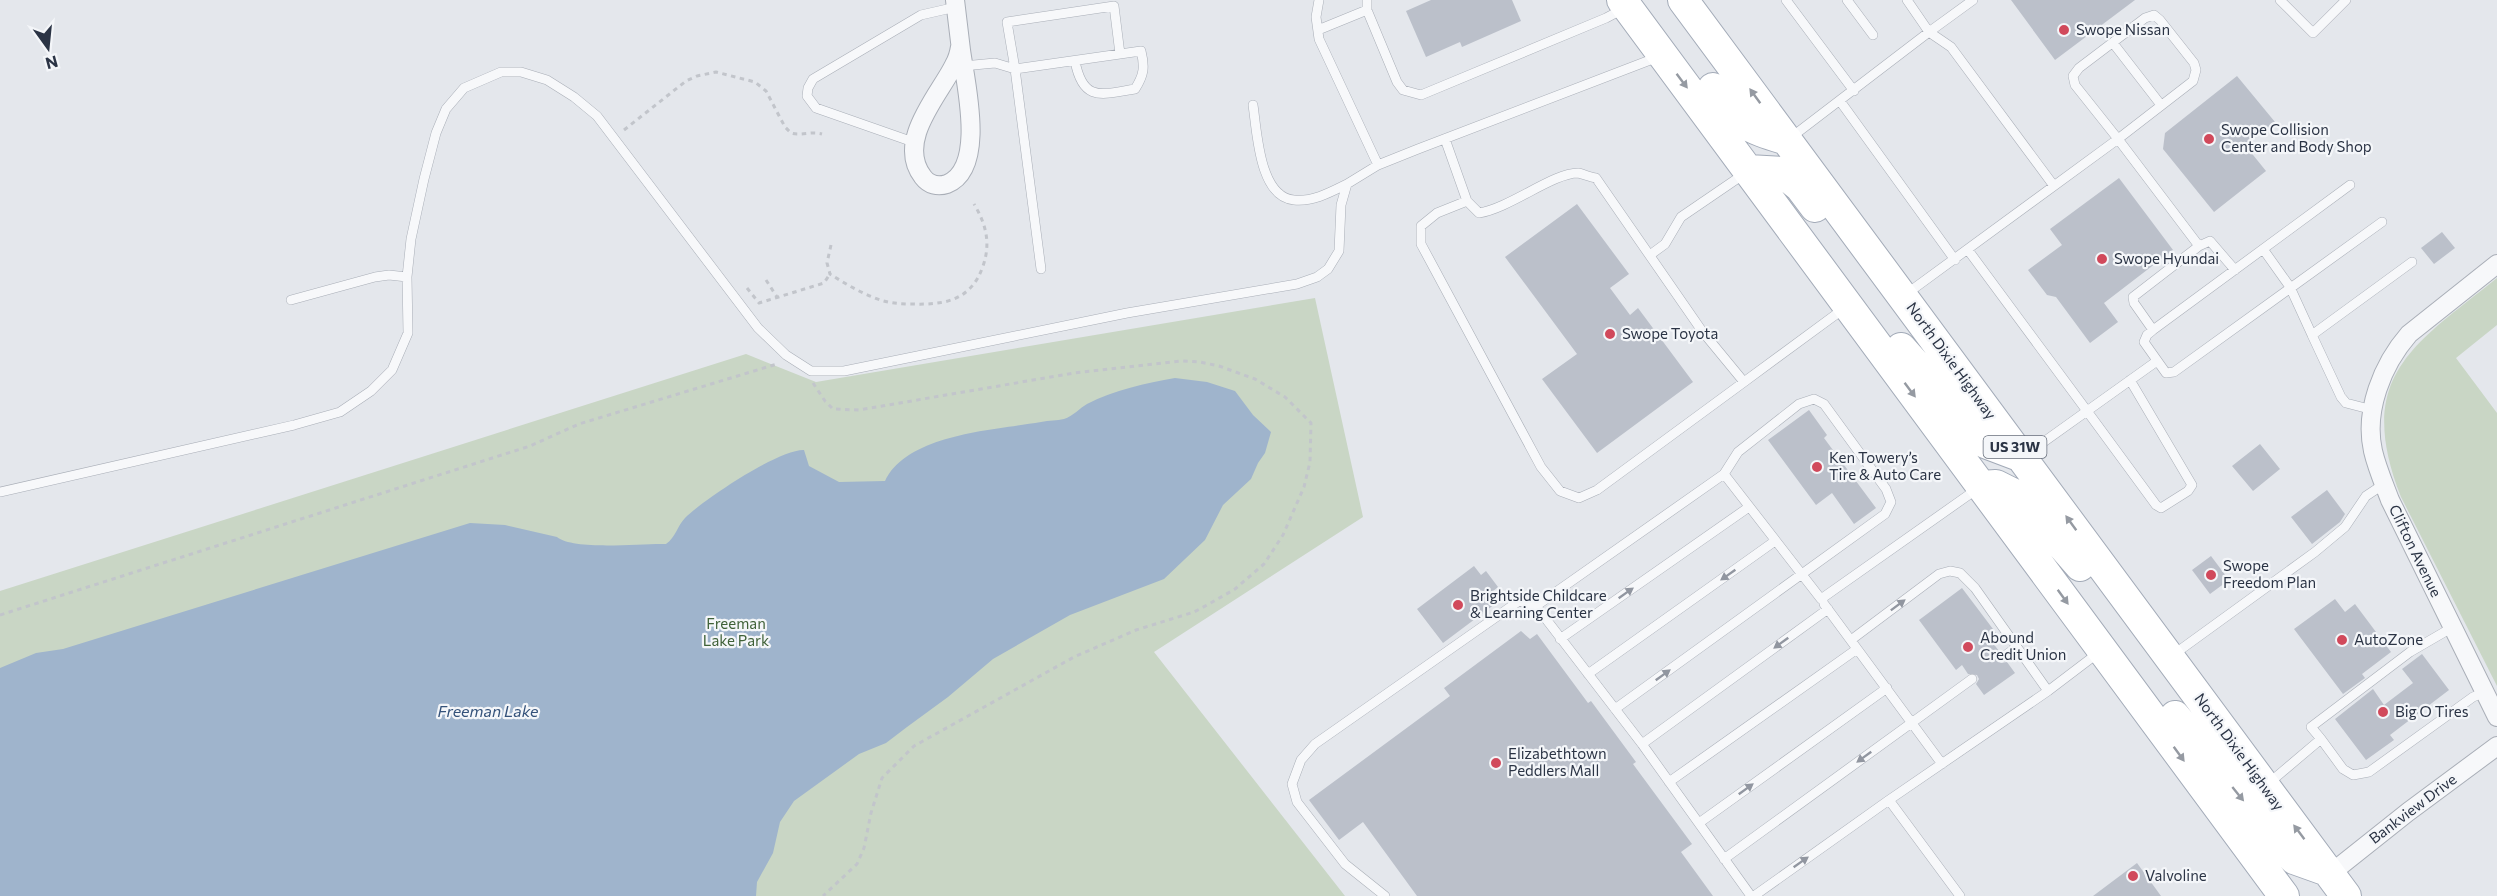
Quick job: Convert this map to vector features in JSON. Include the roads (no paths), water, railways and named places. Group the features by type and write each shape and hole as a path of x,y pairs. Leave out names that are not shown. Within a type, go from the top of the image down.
{"main road":[{"name":"North Dixie Highway","path":"1683,0 2338,885"},
{"path":"1631,2 1735,118 1755,130 1787,140"},
{"name":"US 31W","path":"1631,2 1663,55 2284,896"},
{"path":"1754,179 1782,172 1800,187 1911,333 1922,342 1938,344"},
{"path":"1754,179 1785,195 1882,326 1985,443 2022,457"},
{"path":"1981,486 1996,485 2020,497 2111,601 2192,712 2206,718 2214,718"},
{"path":"2139,699 2156,701 2168,707 2294,859 2314,865 2338,885"}],"street":[{"path":"956,3 970,134 968,154 960,174 953,181 944,185 934,185 925,180 919,172 916,143 926,109 954,65 960,48"},
{"name":"Clifton Avenue","path":"2497,264 2409,334 2398,347 2384,376 2373,410 2371,434 2373,449 2384,484 2497,717"},
{"name":"Bankview Drive","path":"2338,885 2408,812 2497,746"}],"lane":[{"path":"1319,0 1317,4 1319,39 1378,165"},
{"path":"1786,0 1854,91"},
{"path":"1847,0 1873,35"},
{"path":"1907,0 1929,32 1951,47 2054,186"},
{"path":"1787,140 1973,0"},
{"path":"2280,0 2313,33 2344,1"},
{"path":"1318,30 1367,5 1397,82 1403,90 1421,95 1606,18 1631,2"},
{"path":"916,143 816,108 807,96 808,88 813,79 921,15 956,3"},
{"path":"1041,269 1007,22 1114,6 1120,54"},
{"path":"1903,296 1955,260 2118,139 2193,81 2196,70 2194,63 2154,15 2145,18 2073,76 2075,85 2118,139 2199,246"},
{"path":"2113,43 2161,105"},
{"path":"963,66 995,63 1015,69 1141,51 1144,65 1143,77 1135,89 1098,94 1084,86 1077,75 1075,61"},
{"path":"1253,105 1263,168 1275,190 1292,200 1315,198 1347,184 1378,165 1663,55"},
{"path":"0,492 294,425 340,412 370,391 392,370 408,333 407,277 411,238 436,133 446,109 464,88 501,72 521,72 547,80 597,116 758,328 786,355 811,371 844,371 1127,313 1298,284 1317,277 1328,269 1339,251 1341,205 1347,184"},
{"path":"1840,101 1955,260"},
{"path":"1445,139 1467,201 1479,213 1495,210 1555,180 1577,173 1596,178 1702,330 1744,382"},
{"path":"1650,255 1665,244 1681,217 1754,179"},
{"path":"2350,185 2146,335 2144,342 2166,373 2174,372 2382,222"},
{"path":"1467,201 1437,213 1421,226 1422,244 1541,466 1560,491 1579,498 1597,490 1848,306"},
{"path":"2153,330 2134,303 2133,297 2199,246 2210,241 2235,270"},
{"path":"2263,249 2290,287 2341,398 2346,403 2373,410"},
{"path":"1968,250 2156,505 2161,508 2188,491 2192,485 2190,478 2130,380"},
{"path":"2312,335 2412,262"},
{"path":"291,300 375,277 389,275 407,277"},
{"path":"2022,457 2157,361"},
{"path":"1536,606 1724,474 1738,452 1799,404 1814,399 1824,404 1886,489 1891,502 1886,514 1615,709"},
{"path":"1724,474 1821,599 1942,764"},
{"path":"2169,658 2323,546 2351,520 2366,496 2384,484"},
{"path":"1821,599 1981,486"},
{"path":"1560,639 1749,507"},
{"path":"1588,674 1775,541"},
{"path":"1851,640 1939,574 1950,571 1960,573 1975,588 2048,691"},
{"path":"1385,896 1345,864 1297,802 1292,784 1300,760 1314,744 1520,601 1536,606 1642,744 1752,896 2048,691 2103,650"},
{"path":"1642,744 1828,609"},
{"path":"2452,627 2410,652 2311,727 2343,769 2353,775 2369,772 2473,697 2485,692"},
{"path":"2003,657 2017,647"},
{"path":"1669,782 1857,649"},
{"path":"1724,859 1972,679"},
{"path":"1699,823 1887,688"},
{"path":"2265,787 2320,739"},
{"path":"1889,800 1960,896"}],"water":[{"name":"Freeman Lake","path":"1175,378 1207,382 1235,391 1253,415 1271,432 1265,453 1251,479 1223,505 1205,540 1164,579 1070,615 993,659 948,697 886,743 859,754 794,801 780,822 773,853 757,882 756,896 0,896 0,668 36,653 63,649 470,523 505,525 578,544 666,544 680,524 694,510 760,466 792,452 804,450 809,466 839,482 885,481 896,465 912,453 932,444 977,432 1064,419 1087,404 1108,395"}],"place":[{"name":"Swope Nissan","path":"2064,30"},
{"name":"Swope Collision Center and Body Shop","path":"2209,139"},
{"name":"Swope Hyundai","path":"2102,259"},
{"name":"Swope Toyota","path":"1610,334"},
{"name":"Ken Towery’s Tire & Auto Care","path":"1817,467"},
{"name":"Swope Freedom Plan","path":"2211,575"},
{"name":"Brightside Childcare & Learning Center","path":"1458,605"},
{"name":"AutoZone","path":"2342,640"},
{"name":"Abound Credit Union","path":"1968,647"},
{"name":"Big O Tires","path":"2383,712"},
{"name":"Elizabethtown Peddlers Mall","path":"1496,763"},
{"name":"Valvoline","path":"2133,876"}],"park label":[{"name":"Freeman Lake Park","path":"736,632"}]}
